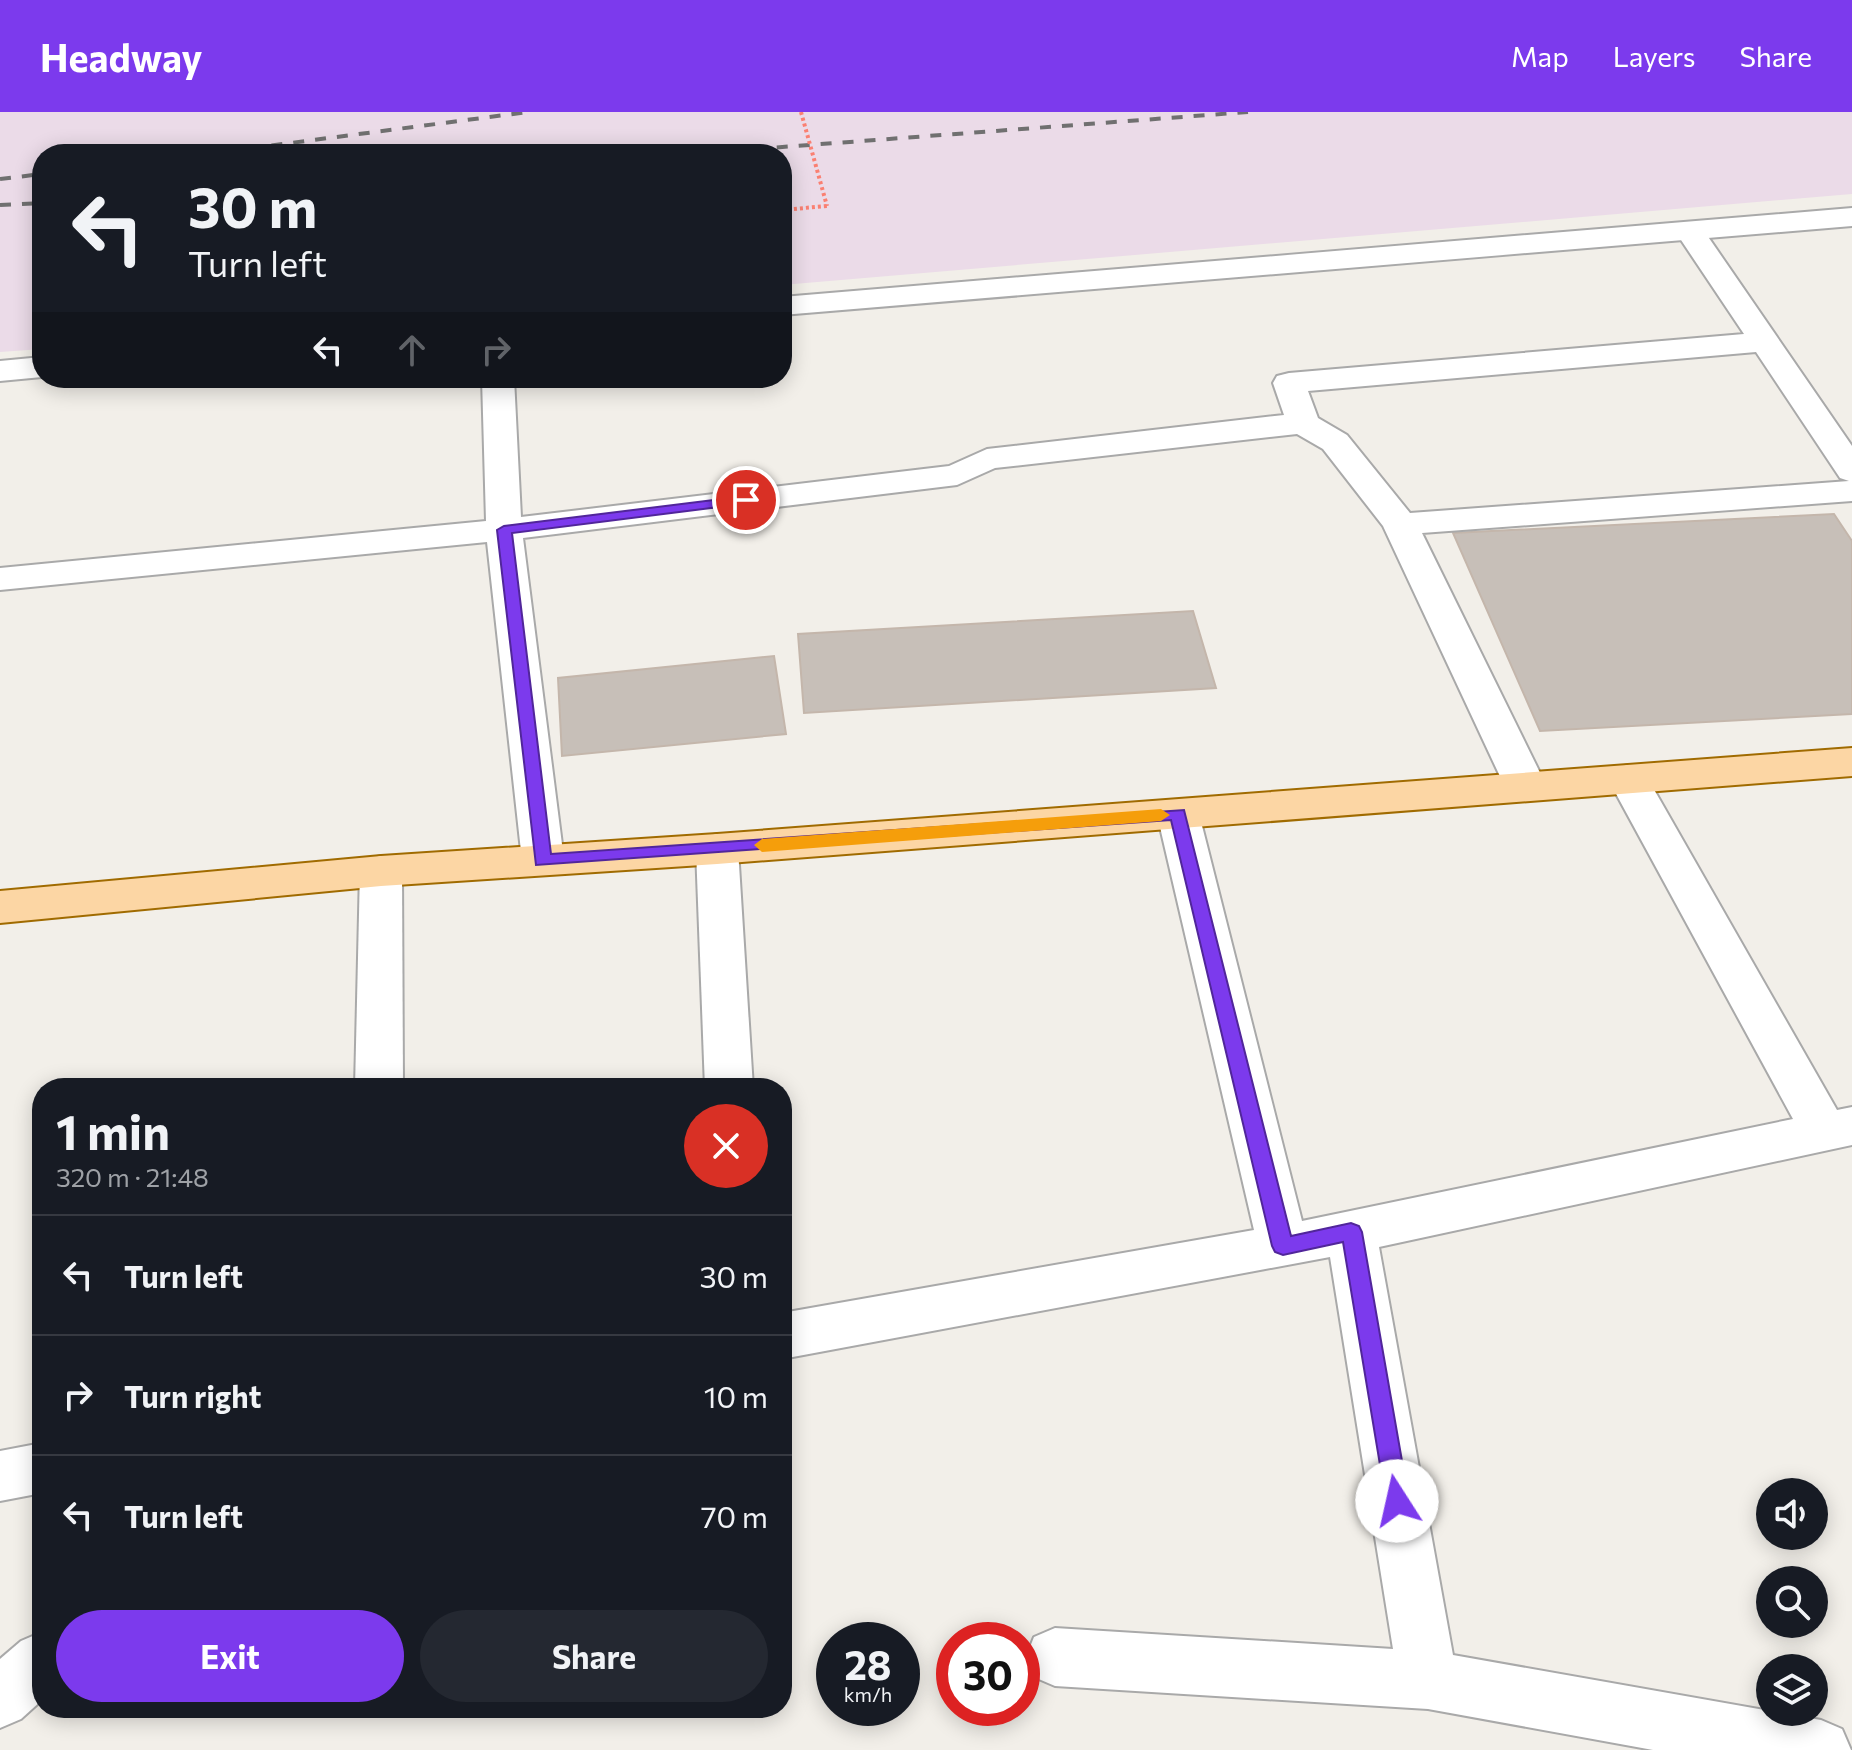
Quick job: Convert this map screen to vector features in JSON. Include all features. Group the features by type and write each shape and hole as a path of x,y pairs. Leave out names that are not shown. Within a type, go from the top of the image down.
{"main road":[{"path":"0,907 381,871 717,849 1852,762"}],"street":[{"path":"792,305 1852,217"},
{"path":"1690,231 1852,471"},
{"path":"1303,423 1289,383 1763,342"},
{"path":"0,371 32,368"},
{"path":"498,388 504,530 543,860"},
{"path":"0,579 504,530 957,475 987,459 1303,423 1335,442 1400,524 1526,787"},
{"path":"1400,524 1852,491"},
{"path":"792,1334 1283,1246 1839,1129 1628,779"},
{"path":"1178,814 1283,1246"},
{"path":"717,849 728,1078"},
{"path":"379,1078 381,871"},
{"path":"1351,1232 1428,1680"},
{"path":"0,1476 32,1470"},
{"path":"1055,1657 1428,1680 1821,1750"},
{"path":"0,1698 32,1670"}],"path":[{"path":"792,209 827,206 801,112"}],"shaded area":[{"path":"0,112 1852,112 1852,194 792,284 792,144 32,144 32,350 0,352"}],"building":[{"path":"1834,514 1852,541 1852,714 1540,731 1453,533"},
{"path":"1193,611 1216,688 804,713 798,634"},
{"path":"774,656 786,734 562,756 558,678"}],"railway":[{"path":"283,144 528,112"},
{"path":"792,146 1248,112"},
{"path":"0,179 32,175"},
{"path":"0,205 32,203"}],"slow traffic":[{"path":"762,845 1161,815"}],"route":[{"path":"746,500 504,530 543,860 1178,814 1283,1246 1351,1232 1397,1501"}]}
